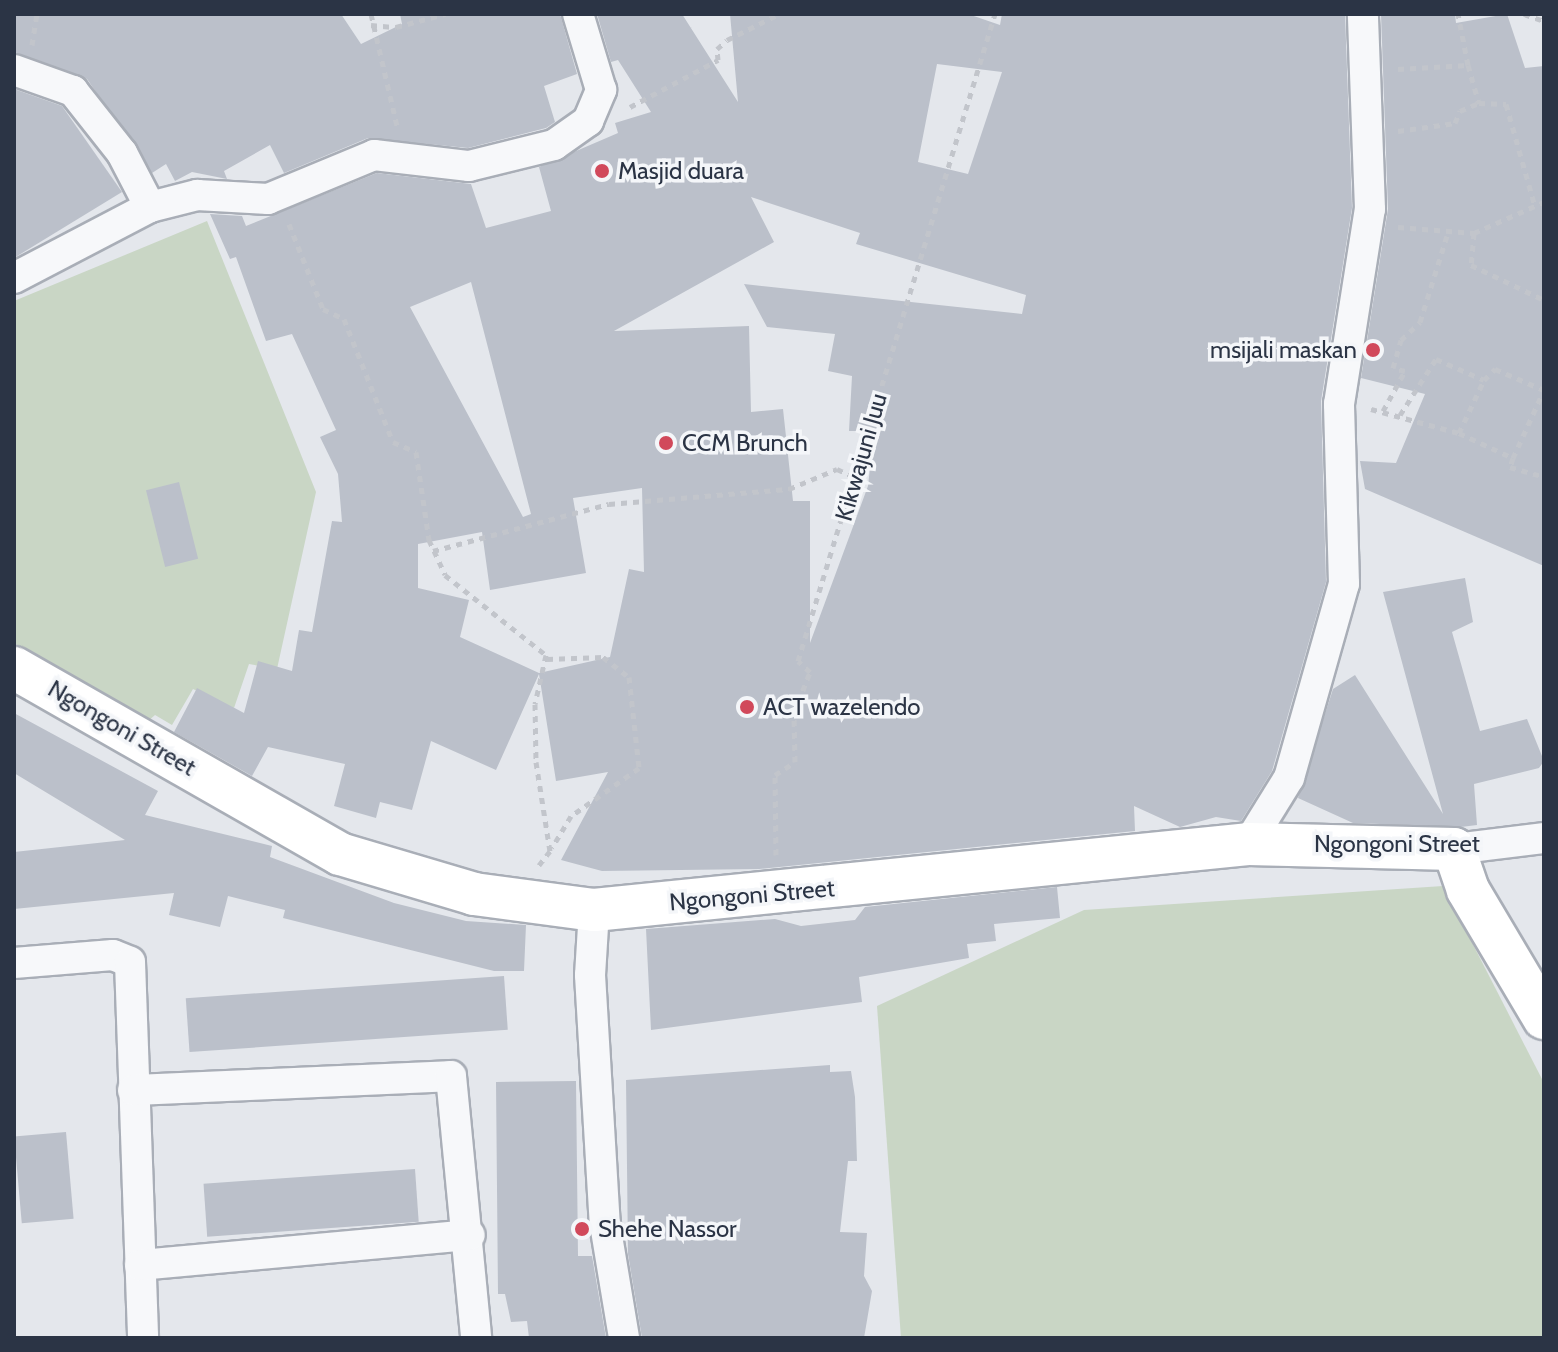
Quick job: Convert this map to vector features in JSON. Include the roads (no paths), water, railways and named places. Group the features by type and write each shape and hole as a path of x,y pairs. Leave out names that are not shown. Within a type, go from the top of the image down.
{"street":[{"path":"14,278 150,207 197,195 268,199 348,162 374,155 396,160 469,166 554,145 588,121 601,90 578,14"},
{"path":"1248,844 1289,778 1323,680 1344,584 1339,404 1369,219 1363,14"},
{"path":"14,70 73,91 122,153 150,207"},
{"name":"Ngongoni Street","path":"14,668 340,854 474,894 594,910 1248,844 1454,849 1544,838"},
{"path":"1454,849 1468,890 1544,1018"},
{"path":"594,910 590,975 605,1224 624,1338"},
{"path":"14,963 113,955 130,962 143,1338"},
{"path":"133,1090 451,1076 470,1235 476,1338"},
{"path":"140,1265 470,1235"}],"place":[{"name":"Masjid duara","path":"602,171"},
{"name":"msijali maskan","path":"1373,350"},
{"name":"CCM Brunch","path":"666,443"},
{"name":"ACT wazelendo","path":"747,707"},
{"name":"Shehe Nassor","path":"582,1229"}]}
